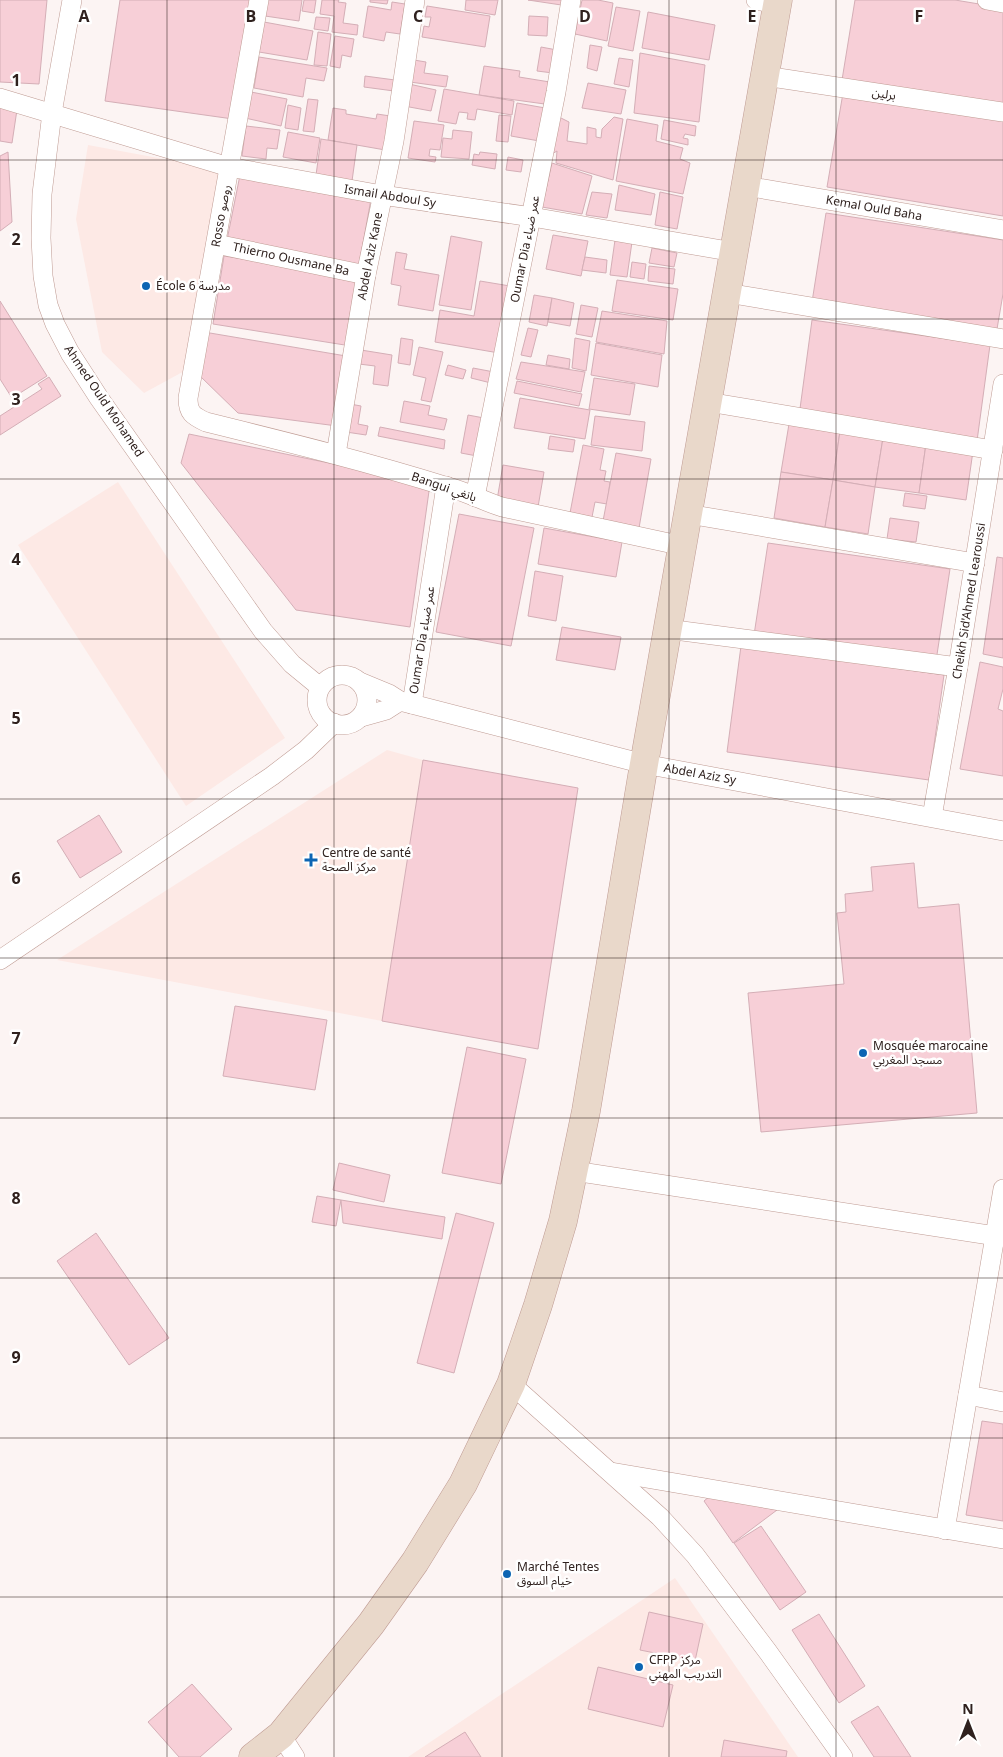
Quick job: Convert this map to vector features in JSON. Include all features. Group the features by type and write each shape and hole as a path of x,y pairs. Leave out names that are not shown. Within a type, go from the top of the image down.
{"street":[{"name":"Ahmed Ould Mohamed","path":"72,0 52,113 45,166 41,238 43,276 48,305 70,354 99,398 264,632 292,664 320,687"},
{"name":"Rosso روصو","path":"206,422 192,416 189,410 188,398 259,0"},
{"name":"Abdel Aziz Kane","path":"336,454 366,275 394,141 415,0"},
{"name":"Oumar Dia عمر ضياء","path":"475,497 532,217 572,0"},
{"path":"987,0 1003,3"},
{"path":"253,1757 288,1746 415,1562 463,1484 511,1384 563,1221 586,1112 667,630 765,76 771,1"},
{"name":"برلين","path":"765,76 1003,112"},
{"name":"Ismail Abdoul Sy","path":"0,98 229,167 382,195 532,217 734,252"},
{"name":"Kemal Ould Baha","path":"746,186 1003,230"},
{"name":"Thierno Ousmane Ba","path":"216,244 366,275"},
{"path":"727,293 1003,339"},
{"name":"Cheikh Sid'Ahmed Learoussi","path":"932,817 958,668 1003,384"},
{"path":"708,402 993,450"},
{"name":"Bangui بانغي","path":"206,422 336,454 446,486 502,507 683,546"},
{"name":"Oumar Dia عمر ضياء","path":"406,703 446,486"},
{"path":"688,514 975,564"},
{"path":"667,630 958,668"},
{"path":"344,674 360,682 365,688 367,696 365,711 361,717 355,722 348,724 334,724 326,719 320,712 317,704 317,695 320,687 326,680 344,674"},
{"name":"Abdel Aziz Sy","path":"360,682 406,703 644,764 1003,831"},
{"path":"361,717 406,703"},
{"path":"0,960 272,776 306,750 334,724"},
{"path":"574,1171 999,1236"},
{"path":"945,1530 968,1395 999,1236 1003,1189"},
{"path":"511,1384 660,1516 695,1554 843,1757"},
{"path":"968,1395 1003,1402"},
{"path":"611,1472 1003,1539"}],"shaded area":[{"name":"École 6 مدرسة","path":"88,145 223,170 188,369 144,393 102,352 76,219"},
{"path":"118,482 285,738 186,806 18,545"},
{"name":"Centre de santé مركز الصحة","path":"387,750 423,760 382,1021 57,960"},
{"name":"CFPP مركز التدريب المهني","path":"675,1578 798,1757 408,1757"}],"building":[{"path":"0,0 47,0 39,84 0,82"},
{"path":"120,0 250,0 233,119 105,101"},
{"path":"268,0 302,0 299,21 265,16"},
{"path":"304,0 316,0 314,13 302,11"},
{"path":"322,0 339,0 338,2 346,3 343,23 358,25 357,35 332,32 334,16 320,14"},
{"path":"370,0 388,0 387,4 370,2"},
{"path":"466,0 498,0 495,15 465,10"},
{"path":"528,0 569,0 568,6"},
{"path":"582,0 598,0 613,3 607,41 575,34"},
{"path":"855,0 955,0 1003,8 1003,105 842,80"},
{"path":"392,2 405,4 400,34 386,32 384,41 363,37 368,6 391,10"},
{"path":"427,6 490,16 485,47 422,37 424,26 429,27 431,17 425,17"},
{"path":"616,7 640,11 633,51 608,46"},
{"path":"648,12 715,25 709,60 642,48"},
{"path":"529,16 548,17 547,36 528,35"},
{"path":"316,17 330,18 328,31 314,29"},
{"path":"264,22 313,31 307,60 259,52"},
{"path":"318,32 331,34 327,66 314,65"},
{"path":"335,36 354,39 351,57 342,55 340,68 330,66"},
{"path":"590,45 602,47 597,71 587,68"},
{"path":"541,47 557,50 553,73 537,71"},
{"path":"640,53 705,65 699,122 634,113"},
{"path":"259,57 327,68 324,81 306,78 303,97 254,88"},
{"path":"619,58 633,60 629,87 614,84"},
{"path":"414,60 426,62 424,73 448,76 446,87 410,82"},
{"path":"484,66 520,71 519,77 556,83 552,105 479,95"},
{"path":"365,76 395,80 394,91 364,87"},
{"path":"588,83 626,90 621,114 582,108"},
{"path":"409,84 436,90 431,111 404,106"},
{"path":"444,89 514,101 512,115 477,109 475,120 467,119 468,113 459,112 456,124 438,121"},
{"path":"251,92 287,99 281,126 245,118"},
{"path":"843,93 1003,120 1003,216 827,187"},
{"path":"308,99 318,100 314,132 303,131"},
{"path":"0,101 18,103 12,143 0,141"},
{"path":"517,103 551,109 545,142 511,136"},
{"path":"288,105 301,108 298,130 285,128"},
{"path":"333,108 346,110 346,114 376,119 377,114 397,117 391,151 328,140"},
{"path":"499,115 511,116 508,142 496,141"},
{"path":"557,116 569,122 567,141 587,144 587,127 596,129 596,137 601,138 602,129 614,117 623,119 613,180 556,163 557,151 552,154"},
{"path":"627,119 658,125 656,141 683,148 680,159 690,163 683,194 616,181"},
{"path":"664,120 696,126 695,136 685,134 683,138 688,139 688,145 661,139"},
{"path":"414,121 444,125 440,150 430,149 429,156 436,157 435,162 408,158"},
{"path":"246,126 280,130 277,149 267,148 266,159 242,156"},
{"path":"453,130 472,132 469,159 441,157 443,138 452,139"},
{"path":"288,132 320,138 316,163 283,157"},
{"path":"321,139 357,145 352,181 316,175"},
{"path":"8,152 12,222 0,231 0,156"},
{"path":"480,152 497,154 495,169 472,165 474,154 479,155"},
{"path":"508,157 523,160 521,172 506,170"},
{"path":"552,163 592,176 582,214 542,207"},
{"path":"240,175 371,199 359,265 227,240"},
{"path":"619,185 655,194 651,215 615,210"},
{"path":"592,192 612,194 607,218 586,215"},
{"path":"660,192 683,197 677,229 655,225"},
{"path":"826,213 1003,240 1003,294 997,329 812,302"},
{"path":"553,235 588,241 581,276 546,269"},
{"path":"451,236 482,242 471,310 439,305"},
{"path":"615,240 632,242 627,277 610,275"},
{"path":"652,248 677,253 674,267 649,263"},
{"path":"396,252 407,254 404,269 439,275 433,311 398,305 401,286 391,284"},
{"path":"224,256 362,278 351,346 213,324"},
{"path":"585,257 607,260 606,273 582,270"},
{"path":"632,262 646,264 644,279 630,277"},
{"path":"649,266 675,269 673,284 648,281"},
{"path":"617,280 678,289 673,320 612,311"},
{"path":"480,281 510,286 499,353 435,342 440,310 474,316"},
{"path":"534,295 552,298 547,326 529,322"},
{"path":"552,298 574,303 570,326 548,322"},
{"path":"0,301 47,376 12,398 0,379"},
{"path":"581,305 598,308 592,337 576,334"},
{"path":"602,311 667,321 664,354 596,342"},
{"path":"812,320 990,345 977,441 799,416"},
{"path":"528,328 538,330 531,357 521,355"},
{"path":"204,332 346,356 337,426 238,413 200,376"},
{"path":"401,338 413,340 410,365 398,363"},
{"path":"575,338 590,341 586,371 572,368"},
{"path":"596,343 662,355 658,387 591,375"},
{"path":"419,347 443,352 431,402 421,400 426,378 413,375"},
{"path":"361,350 392,355 388,386 373,384 375,366 359,364"},
{"path":"548,355 570,359 569,369 546,365"},
{"path":"521,362 585,372 581,392 516,379"},
{"path":"448,365 466,370 463,379 445,375"},
{"path":"473,368 494,372 491,383 471,378"},
{"path":"49,377 61,396 0,435 0,416 42,389 38,384"},
{"path":"594,378 635,384 630,415 589,409"},
{"path":"517,381 582,394 579,406 514,393"},
{"path":"520,398 590,410 585,439 514,428"},
{"path":"404,401 430,406 428,415 447,419 444,430 400,422"},
{"path":"350,404 361,406 358,424 368,426 366,435 346,432"},
{"path":"468,415 484,418 477,456 461,453"},
{"path":"595,416 645,422 642,451 591,445"},
{"path":"789,424 840,431 833,480 781,472"},
{"path":"380,427 445,440 444,449 378,436"},
{"path":"840,431 883,438 875,487 833,480"},
{"path":"189,434 430,484 410,627 296,610 181,463"},
{"path":"550,436 575,440 573,452 548,449"},
{"path":"883,438 926,444 919,493 875,487"},
{"path":"926,444 973,451 966,500 919,493"},
{"path":"583,445 604,449 600,470 606,471 604,481 610,482 607,504 595,502 592,517 570,513"},
{"path":"616,453 651,459 639,528 603,521"},
{"path":"503,465 544,472 538,507 497,500"},
{"path":"781,472 833,480 825,527 774,518"},
{"path":"833,480 875,487 868,534 825,527"},
{"path":"905,493 927,496 925,509 903,506"},
{"path":"459,514 534,528 511,646 436,632"},
{"path":"890,518 919,522 916,542 887,539"},
{"path":"544,528 622,542 616,577 538,564"},
{"path":"768,543 950,569 936,661 754,635"},
{"path":"997,557 1003,558 1003,658 983,654"},
{"path":"535,571 563,576 556,621 528,616"},
{"path":"562,627 621,637 615,670 556,660"},
{"path":"741,646 944,675 929,780 727,752"},
{"path":"980,662 1003,667 1003,689 998,709 1003,711 1003,776 960,769"},
{"path":"423,760 578,788 538,1049 382,1021"},
{"path":"99,815 122,852 80,878 57,841"},
{"name":"Mosquée marocaine مسجد المغربي","path":"914,863 918,908 959,904 977,1113 761,1132 748,993 844,984 837,913 846,912 845,894 873,891 871,867"},
{"path":"235,1006 327,1020 315,1090 223,1076"},
{"path":"467,1047 526,1059 501,1184 442,1173"},
{"path":"339,1163 390,1175 384,1202 333,1190"},
{"path":"317,1196 341,1200 336,1226 312,1222"},
{"path":"341,1200 445,1217 442,1239 343,1223"},
{"path":"456,1213 494,1223 454,1373 417,1363"},
{"path":"96,1233 169,1338 129,1365 57,1261"},
{"path":"982,1421 1003,1424 1003,1521 966,1515"},
{"path":"710,1496 777,1510 733,1543 704,1501"},
{"path":"761,1526 806,1592 780,1610 734,1543"},
{"path":"649,1612 703,1624 695,1661 640,1650"},
{"path":"819,1614 865,1686 839,1703 792,1630"},
{"path":"598,1667 673,1685 663,1727 588,1709"},
{"path":"192,1684 232,1729 200,1757 179,1757 148,1722"},
{"path":"878,1706 911,1757 874,1757 851,1722"},
{"path":"465,1732 481,1757 425,1757"},
{"path":"724,1740 787,1751 786,1757 721,1757"}],"place":[{"name":"École 6 مدرسة","path":"146,286"},
{"name":"Centre de santé مركز الصحة","path":"311,860"},
{"name":"Mosquée marocaine مسجد المغربي","path":"863,1053"},
{"name":"Marché Tentes خيام السوق","path":"507,1574"},
{"name":"CFPP مركز التدريب المهني","path":"639,1667"}]}
